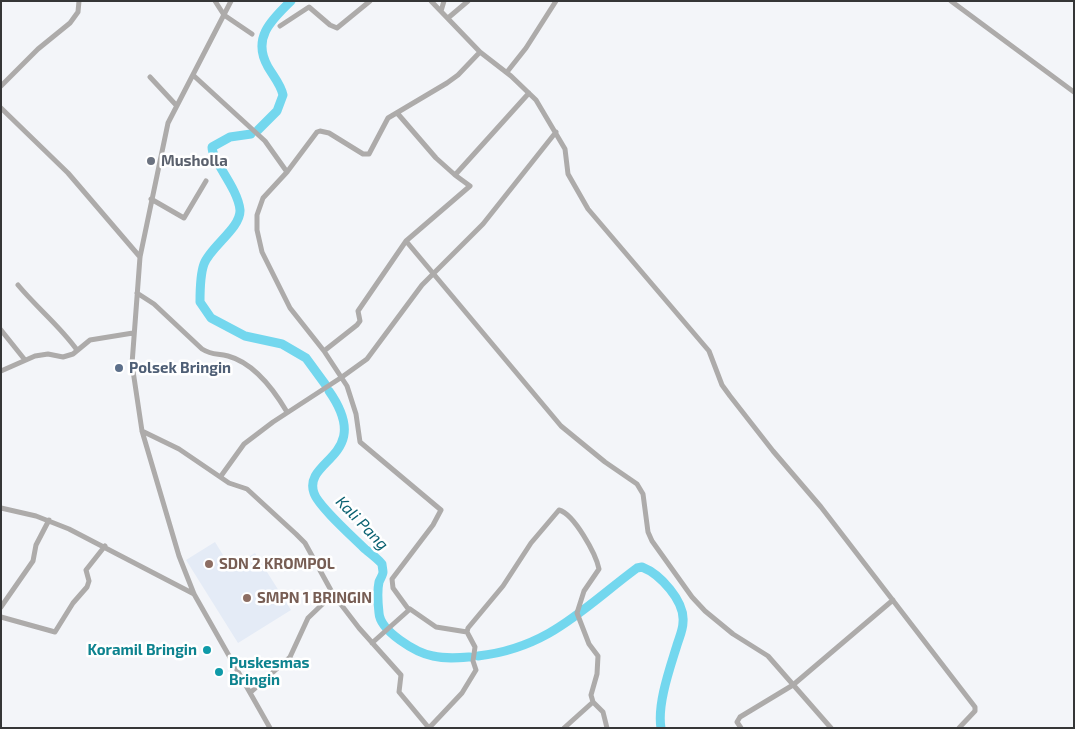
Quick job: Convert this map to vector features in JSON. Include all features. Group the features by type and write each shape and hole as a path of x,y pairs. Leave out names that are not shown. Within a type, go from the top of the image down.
{"street":[{"path":"1,86 38,48 70,23 78,12 79,1"},
{"path":"215,1 224,14 252,34"},
{"path":"231,1 176,104 168,123 140,257 132,364 142,431 179,556 194,594 270,728"},
{"path":"280,26 309,7 330,25 337,28 370,1"},
{"path":"431,1 480,52 507,72 536,100 565,149 568,174 588,209 709,351 722,385 730,396 773,451 822,507 975,707 975,711 959,728"},
{"path":"441,11 444,1"},
{"path":"448,18 468,1"},
{"path":"507,72 526,48 556,1"},
{"path":"951,1 1074,92"},
{"path":"467,632 436,627 410,609 392,588 392,579 433,526 441,510 360,442 356,414 342,377 290,308 262,252 257,230 259,206 320,130 329,133 364,154 369,154 384,129 385,122 458,75 480,52"},
{"path":"193,75 265,142 287,172"},
{"path":"150,77 176,104"},
{"path":"455,174 529,93"},
{"path":"2,112 68,173 140,257"},
{"path":"324,351 360,321 358,311 406,241 470,186 436,158 398,114"},
{"path":"220,476 244,444 287,412 367,359 433,272 483,224 556,132"},
{"path":"151,199 184,218 206,181"},
{"path":"406,241 561,426 605,462 637,484 643,494 648,532 652,541 692,597 714,620 768,656 831,728"},
{"path":"18,285 48,319 62,328 77,350"},
{"path":"138,293 154,304 166,318 202,349 210,354 228,356 254,372 272,388 287,412"},
{"path":"1,330 25,360"},
{"path":"1,371 25,360 48,354 63,357 77,350 90,340 133,333"},
{"path":"142,431 179,449 229,483 247,489 305,543 332,594 401,675 398,692 429,728 462,693 476,670 473,661 475,647 467,632"},
{"path":"1,508 48,520 104,546 194,594"},
{"path":"467,632 468,628 503,586 530,544 557,511 562,511 577,527 596,558 599,569 584,591 578,613 589,644 598,656 597,674 591,695 593,702 603,712 607,728"},
{"path":"1,607 33,562 36,545 48,520"},
{"path":"1,618 55,632 73,603 87,587 89,581 86,570 104,546"},
{"path":"251,692 290,657 308,618 332,594"},
{"path":"741,728 737,722 740,717 793,685 893,600"},
{"path":"372,643 410,609"},
{"path":"566,727 593,702"}],"shaded area":[{"name":"SMPN 1 BRINGIN","path":"215,542 231,568 255,553 291,610 238,643 186,560"}],"waterway":[{"name":"Kali Pang","path":"258,130 277,111 283,95 264,57 263,39 270,23 291,1"},
{"name":"Kali Pang","path":"251,134 230,137 212,147 216,160 235,193 240,210 236,224 212,251 204,264 201,278 200,302 211,318 245,336 282,344 306,358 325,384"},
{"name":"Kali Pang","path":"329,391 341,413 344,430 341,443 318,472 313,482 314,493 329,514 382,564 383,573 379,582 378,593 381,620 392,634 418,651 438,657 470,657"},
{"name":"Kali Pang","path":"478,656 503,652 545,635 582,611 637,568 642,567 656,576 670,589 676,597 683,614 682,628 662,697 661,728"}],"place":[{"name":"Musholla","path":"151,161"},
{"name":"Polsek Bringin","path":"119,368"},
{"name":"SDN 2 KROMPOL","path":"209,564"},
{"name":"SMPN 1 BRINGIN","path":"247,598"},
{"name":"Koramil Bringin","path":"207,650"},
{"name":"Puskesmas Bringin","path":"219,672"}]}
